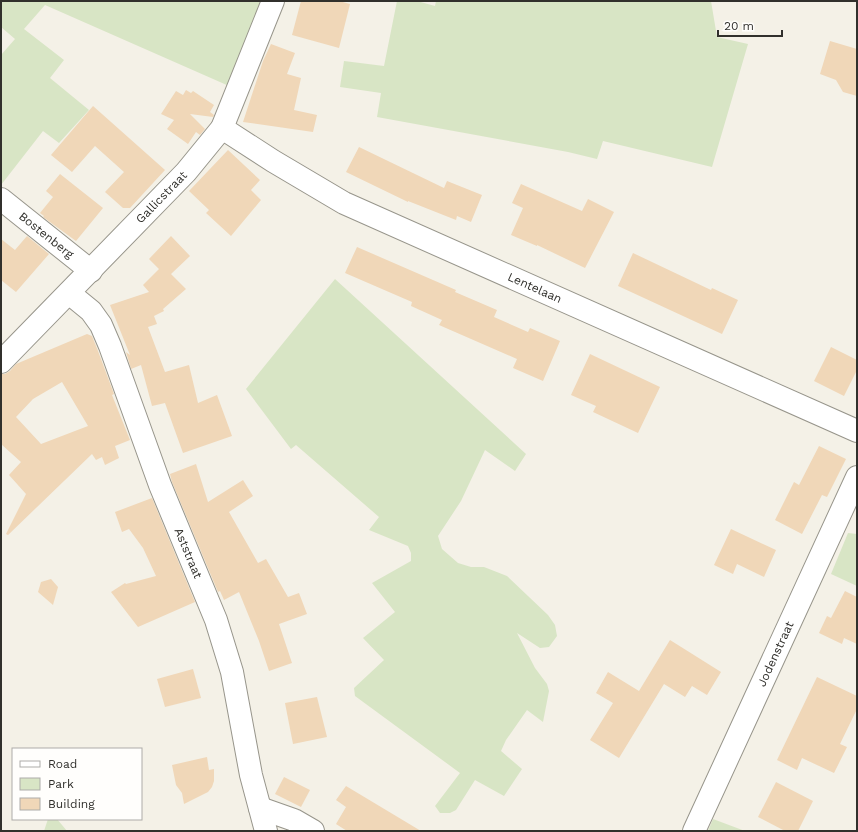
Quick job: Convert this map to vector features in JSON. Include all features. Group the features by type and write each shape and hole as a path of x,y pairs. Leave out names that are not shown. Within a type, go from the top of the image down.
{"street":[{"name":"Gallicstraat","path":"1,362 186,172 222,128 273,1"},
{"name":"Lentelaan","path":"222,128 344,204 857,431"},
{"name":"Bostenberg","path":"1,199 91,271"},
{"name":"Aststraat","path":"69,293 91,311 100,325 110,346 160,485 216,620 232,672 251,775 266,831"},
{"name":"Jodenstraat","path":"694,831 857,477"},
{"path":"260,808 294,820 313,831"}],"green space":[{"path":"1,1 263,1 229,86 45,5 24,29 64,60 50,78 89,110 59,143 43,131 1,185 1,55 15,39 1,27"},
{"path":"397,1 417,1 435,6 436,1 711,1 717,37 748,44 712,167 603,141 597,159 568,152 377,117 381,93 340,87 344,61 384,66"},
{"path":"335,279 526,454 515,471 485,450 461,501 438,536 442,549 458,563 471,567 484,567 507,576 548,615 555,625 557,636 549,647 540,648 517,633 535,668 547,684 549,691 543,722 527,710 506,740 501,751 522,769 504,796 475,780 456,810 450,813 440,813 435,806 460,773 355,696 354,688 384,660 363,638 395,612 372,583 411,561 411,553 408,546 369,530 379,517 296,445 291,449 246,389"},
{"path":"848,533 857,534 857,586 831,574"},
{"path":"713,819 745,831 708,831"},
{"path":"48,820 58,820 67,831 44,831"}],"building":[{"path":"301,1 339,1 350,4 339,48 292,35"},
{"path":"830,41 857,49 857,96 843,92 836,80 820,74"},
{"path":"271,44 295,53 287,74 301,78 294,110 317,115 313,132 243,122 263,61"},
{"path":"186,90 191,93 193,91 214,105 210,112 214,115 213,117 190,114 205,129 200,135 196,132 188,144 167,129 174,120 161,114 176,91 183,95"},
{"path":"93,106 165,170 130,208 123,208 105,192 124,172 95,146 72,172 51,155"},
{"path":"359,147 444,188 447,181 482,195 471,222 457,216 456,220 408,202 346,172"},
{"path":"228,150 260,180 251,190 261,200 231,236 206,213 209,210 189,191"},
{"path":"60,174 103,208 76,241 43,217 44,216 40,213 53,197 46,191"},
{"path":"521,184 582,211 588,199 614,212 585,268 537,245 511,235 523,208 512,203"},
{"path":"27,236 49,254 16,292 1,280 1,239 15,250"},
{"path":"171,236 190,256 171,274 186,289 163,309 164,311 154,316 157,324 148,327 165,372 189,365 198,403 217,395 232,436 183,453 165,403 152,406 141,365 131,369 126,352 130,355 110,305 149,292 143,285 159,269 149,259"},
{"path":"357,247 456,290 455,292 497,310 494,317 528,332 530,328 560,341 543,381 513,368 517,359 439,325 442,320 411,306 412,302 345,273"},
{"path":"633,253 711,290 712,288 738,300 722,334 618,286"},
{"path":"87,334 92,336 114,394 112,395 130,440 115,446 119,458 105,465 102,457 96,460 92,454 8,535 6,534 26,494 9,475 21,462 1,444 1,374 5,374 10,371 16,364","holes":["62,382 88,426 41,444 16,417 33,399"]},
{"path":"831,347 857,360 857,370 844,396 814,381"},
{"path":"590,354 660,387 638,433 593,412 596,406 571,395"},
{"path":"819,446 846,459 827,497 822,495 802,534 775,520 794,482 799,485"},
{"path":"196,464 208,502 243,480 253,496 229,512 258,563 266,559 288,597 299,593 307,614 279,624 292,663 269,671 259,641 239,592 224,600 220,591 218,592 170,474"},
{"path":"152,498 195,602 138,627 111,592 125,583 156,576 143,548 129,529 122,532 115,512"},
{"path":"731,529 776,550 764,577 737,564 733,574 714,565"},
{"path":"51,579 58,587 53,605 38,592 41,582"},
{"path":"845,591 857,597 857,644 844,638 842,644 819,633 827,616 831,618"},
{"path":"670,640 721,672 707,695 692,686 685,697 664,684 619,758 590,740 613,703 596,693 608,672 639,691"},
{"path":"193,669 201,698 165,707 157,679"},
{"path":"817,677 857,696 857,709 840,744 847,747 834,773 802,758 797,770 777,760"},
{"path":"317,697 327,737 293,744 285,703"},
{"path":"207,757 209,770 214,769 214,781 212,787 208,792 184,804 182,793 176,785 172,765"},
{"path":"284,777 310,790 301,807 275,794"},
{"path":"776,782 813,801 798,831 785,831 758,817"},
{"path":"346,786 421,831 347,831 336,824 346,807 336,800"}]}
